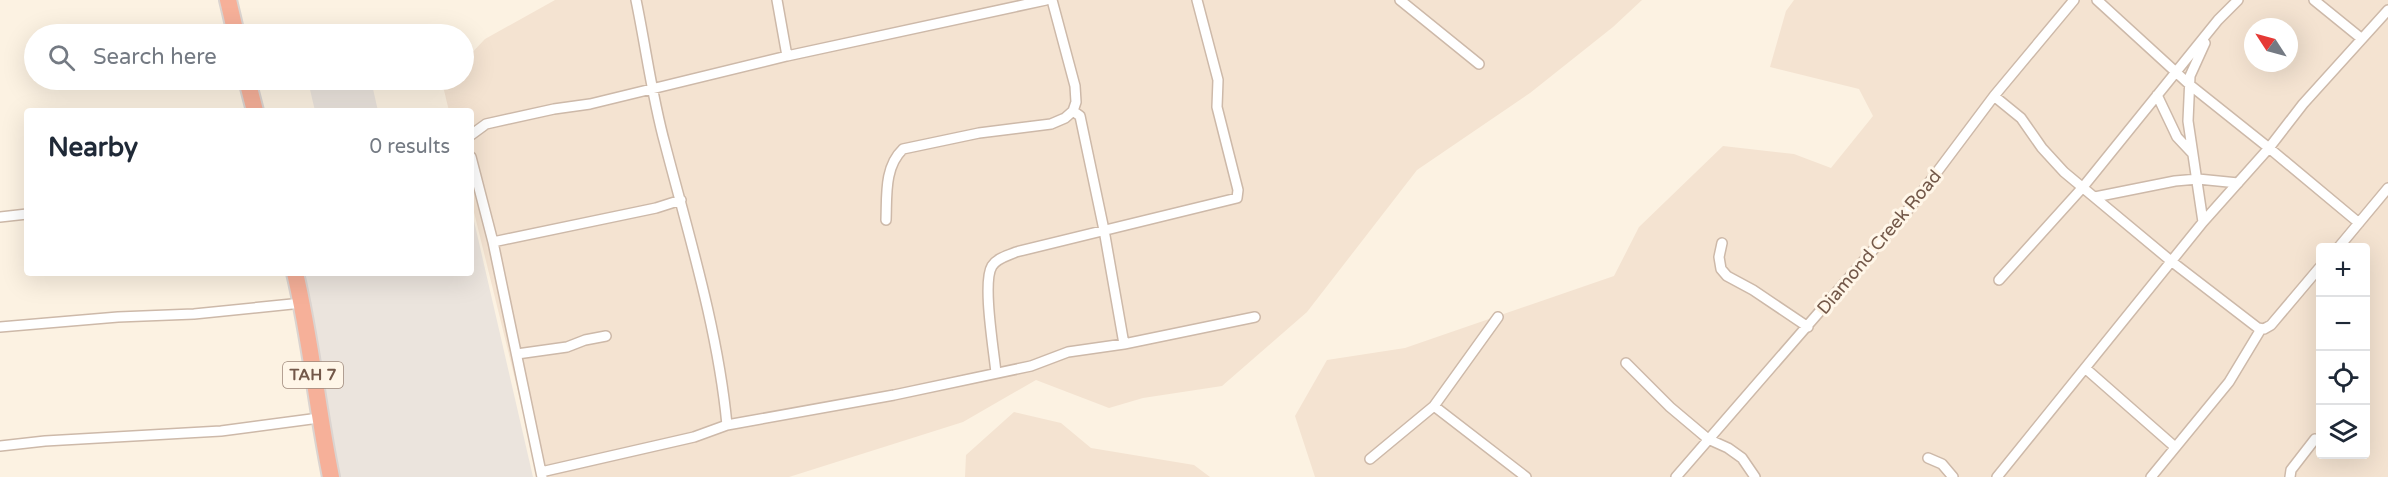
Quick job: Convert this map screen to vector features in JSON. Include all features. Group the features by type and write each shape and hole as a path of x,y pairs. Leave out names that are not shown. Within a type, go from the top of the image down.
{"highway":[{"path":"228,0 234,24"},
{"path":"250,90 254,108"},
{"name":"TAH 7","path":"296,276 331,477"}],"street":[{"path":"636,0 664,142 681,200 708,315 727,425"},
{"path":"777,0 788,56"},
{"path":"474,133 486,124 554,109 591,104 788,56 1046,0"},
{"path":"886,220 891,168 894,158 903,149 979,133 1051,124 1065,118 1073,111 1076,102 1075,86 1052,0"},
{"path":"996,373 987,287 990,268 997,260 1016,252 1237,198 1238,190 1217,107 1218,80 1197,0"},
{"path":"1400,0 1479,64"},
{"name":"Diamond Creek Road","path":"1676,477 1913,204 1995,96 2074,0"},
{"path":"2097,0 2190,85 2359,223"},
{"path":"1999,280 2083,187 2218,20 2238,0"},
{"path":"2314,0 2362,39"},
{"path":"1997,477 2203,222 2269,148 2303,104 2388,10"},
{"path":"2203,222 2188,121 2190,76 2218,20"},
{"path":"2157,95 2177,137 2192,153"},
{"path":"1995,96 2021,118 2042,148 2064,172 2171,261 2261,329"},
{"path":"1073,111 1080,116 1104,230 1124,344"},
{"path":"474,169 493,242 542,475 694,437 727,425 894,395 1031,366 1068,352 1124,344 1255,317"},
{"path":"2095,196 2198,179 2238,183"},
{"path":"2342,243 2388,188"},
{"path":"493,242 656,208 681,200"},
{"path":"0,217 24,214"},
{"path":"1722,243 1719,257 1721,268 1727,276 1753,290 1808,327"},
{"path":"2151,477 2229,382 2261,329 2271,325 2316,272"},
{"path":"0,327 118,317 194,314 302,303"},
{"path":"1370,459 1434,406 1498,317"},
{"path":"517,354 567,347 585,340 606,336"},
{"path":"1626,363 1670,407 1708,439 1728,448 1742,459 1755,477"},
{"path":"2085,368 2175,447"},
{"path":"1434,406 1520,475"},
{"path":"0,446 45,441 221,431 319,418"},
{"path":"2290,477 2291,470 2315,440"},
{"path":"1928,458 1941,464 1953,477"}],"shaded area":[{"path":"555,0 1642,0 1613,27 1530,93 1417,170 1307,312 1222,386 1143,398 1109,408 1036,380 963,422 789,477 539,477 474,212 474,108 448,108 444,90 474,90 474,51 485,39"},
{"path":"1794,0 2388,0 2388,477 1315,477 1295,416 1327,360 1405,348 1614,276 1639,227 1723,146 1794,154 1831,168 1873,116 1859,89 1770,67 1786,11"},
{"path":"310,90 373,90 377,108 314,108"},
{"path":"474,221 533,477 336,477 290,276 474,276"},
{"path":"1014,412 1061,423 1091,448 1194,465 1210,477 965,477 966,455"}]}
